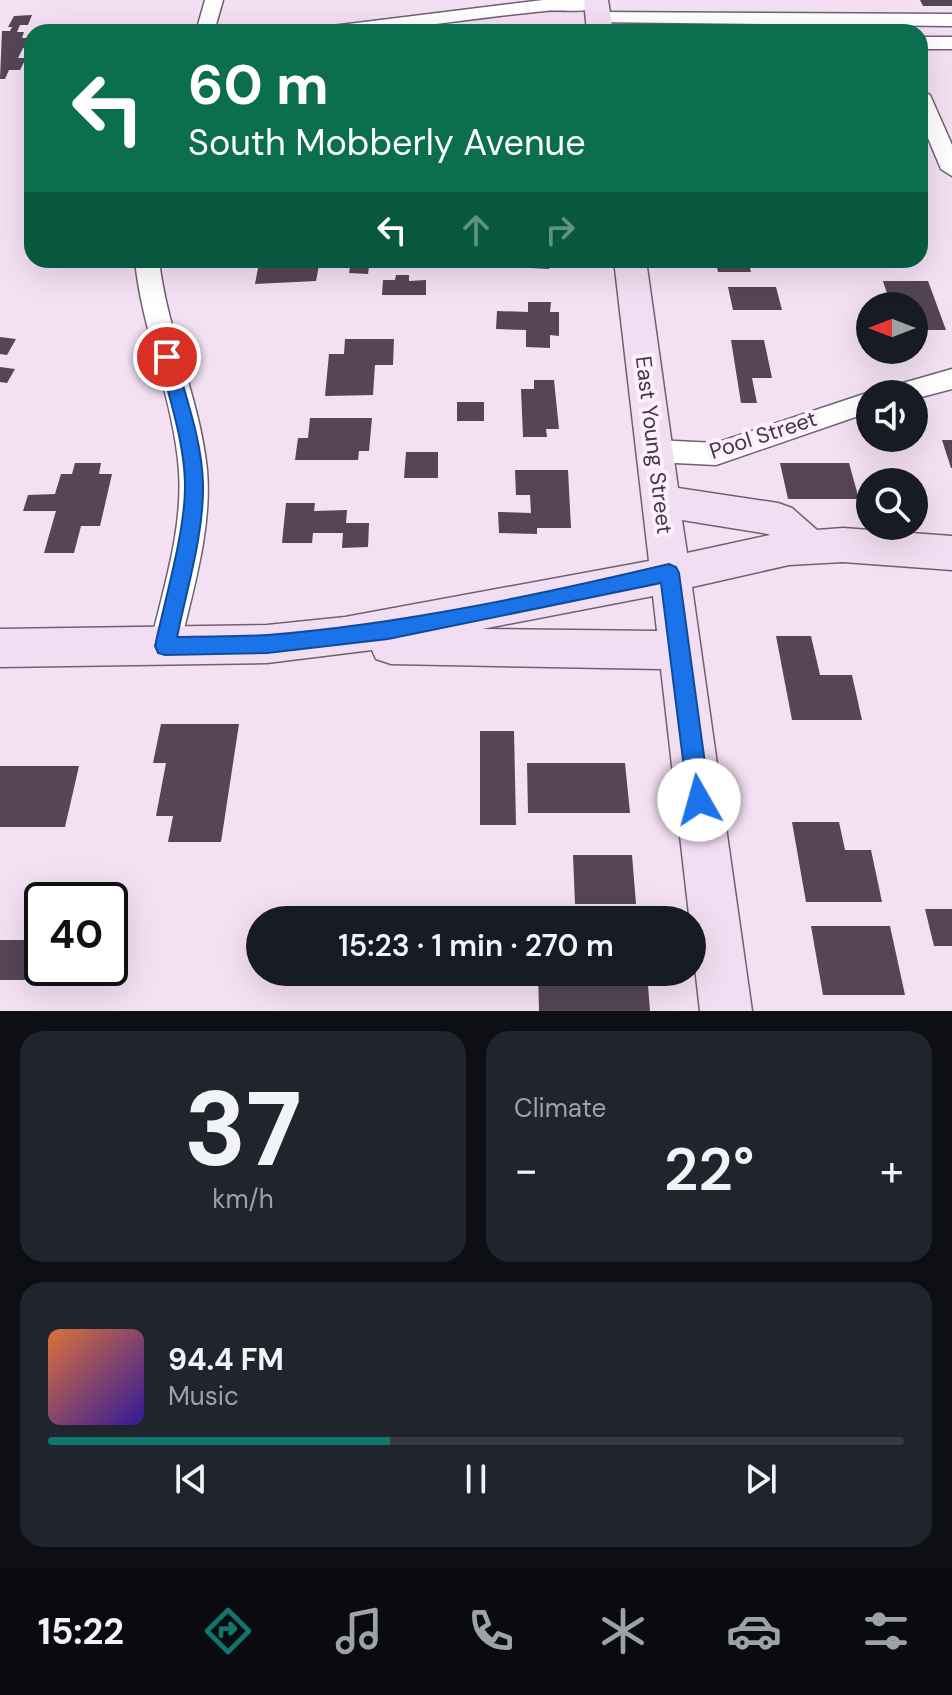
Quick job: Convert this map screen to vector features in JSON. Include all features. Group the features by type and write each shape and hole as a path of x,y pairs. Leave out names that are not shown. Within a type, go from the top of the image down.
{"main road":[{"name":"East Young Street","path":"631,268 726,1011"},
{"path":"661,501 778,519 808,546"},
{"path":"304,641 450,619 772,550 843,545 952,553"},
{"path":"0,648 304,641 488,649 679,650"}],"street":[{"path":"207,24 214,0"},
{"path":"878,0 889,24"},
{"path":"396,24 547,5 598,13 845,24"},
{"path":"911,24 952,20"},
{"path":"928,43 952,43"},
{"path":"928,114 952,169"},
{"path":"148,268 152,298 187,435 194,482 193,508 165,646"},
{"path":"928,386 952,379"},
{"name":"Pool Street","path":"655,451 716,454 856,407"}],"building":[{"path":"920,0 952,0 952,6 923,6"},
{"path":"32,15 28,24 20,25 17,32 24,32 24,48 18,58 24,58 24,62 20,70 9,70 5,79 0,79 2,31 10,31 12,27 8,27 14,16"},
{"path":"258,268 318,268 316,281 255,284"},
{"path":"350,268 369,268 368,274 349,273"},
{"path":"717,268 750,268 751,272 718,272"},
{"path":"396,275 409,275 409,281 426,280 426,295 382,295 383,280 395,280"},
{"path":"883,281 928,281 946,330 928,330 928,292 887,292"},
{"path":"728,287 776,287 782,310 733,310"},
{"path":"528,302 551,302 550,312 559,312 559,336 550,335 550,348 526,347 526,330 496,329 497,311 528,312"},
{"path":"0,337 16,339 7,355 0,354"},
{"path":"345,339 394,339 393,365 375,365 373,395 325,396 329,354 344,354"},
{"path":"731,340 764,340 772,378 752,378 757,403 741,403"},
{"path":"0,367 15,369 7,383 0,382"},
{"path":"534,380 554,380 559,429 546,429 547,437 523,437 521,389 534,389"},
{"path":"457,402 484,402 484,421 457,421"},
{"path":"310,418 372,418 369,451 359,451 358,460 295,460 298,438 308,438"},
{"path":"942,440 952,440 952,468 951,468"},
{"path":"406,452 438,452 438,478 404,478"},
{"path":"75,463 101,463 99,474 112,474 100,526 81,526 74,553 44,553 56,511 23,511 28,495 55,494 61,474 72,474"},
{"path":"780,463 849,463 856,499 788,499"},
{"path":"515,470 568,470 571,528 537,528 537,534 499,533 498,512 531,513 530,495 516,495"},
{"path":"286,503 315,503 314,511 347,510 346,523 369,523 368,547 342,548 343,533 313,533 312,543 282,543"},
{"path":"776,636 811,636 820,675 852,675 862,720 792,720"},
{"path":"161,724 239,724 221,842 168,842 173,816 156,816 166,763 153,763"},
{"path":"480,731 514,731 516,825 480,825"},
{"path":"527,763 625,763 630,813 528,813"},
{"path":"0,766 79,766 65,827 0,827"},
{"path":"792,822 839,822 845,850 871,850 882,902 806,902"},
{"path":"573,855 632,855 636,904 575,904"},
{"path":"925,909 952,909 952,946 934,946"},
{"path":"811,926 890,926 905,995 823,995"},
{"path":"0,940 24,940 24,980 0,980"},
{"path":"538,986 648,986 650,1011 539,1011"}],"route":[{"path":"167,357 187,435 194,482 193,508 165,646 267,644 388,630 598,590 669,573 699,800"}]}
